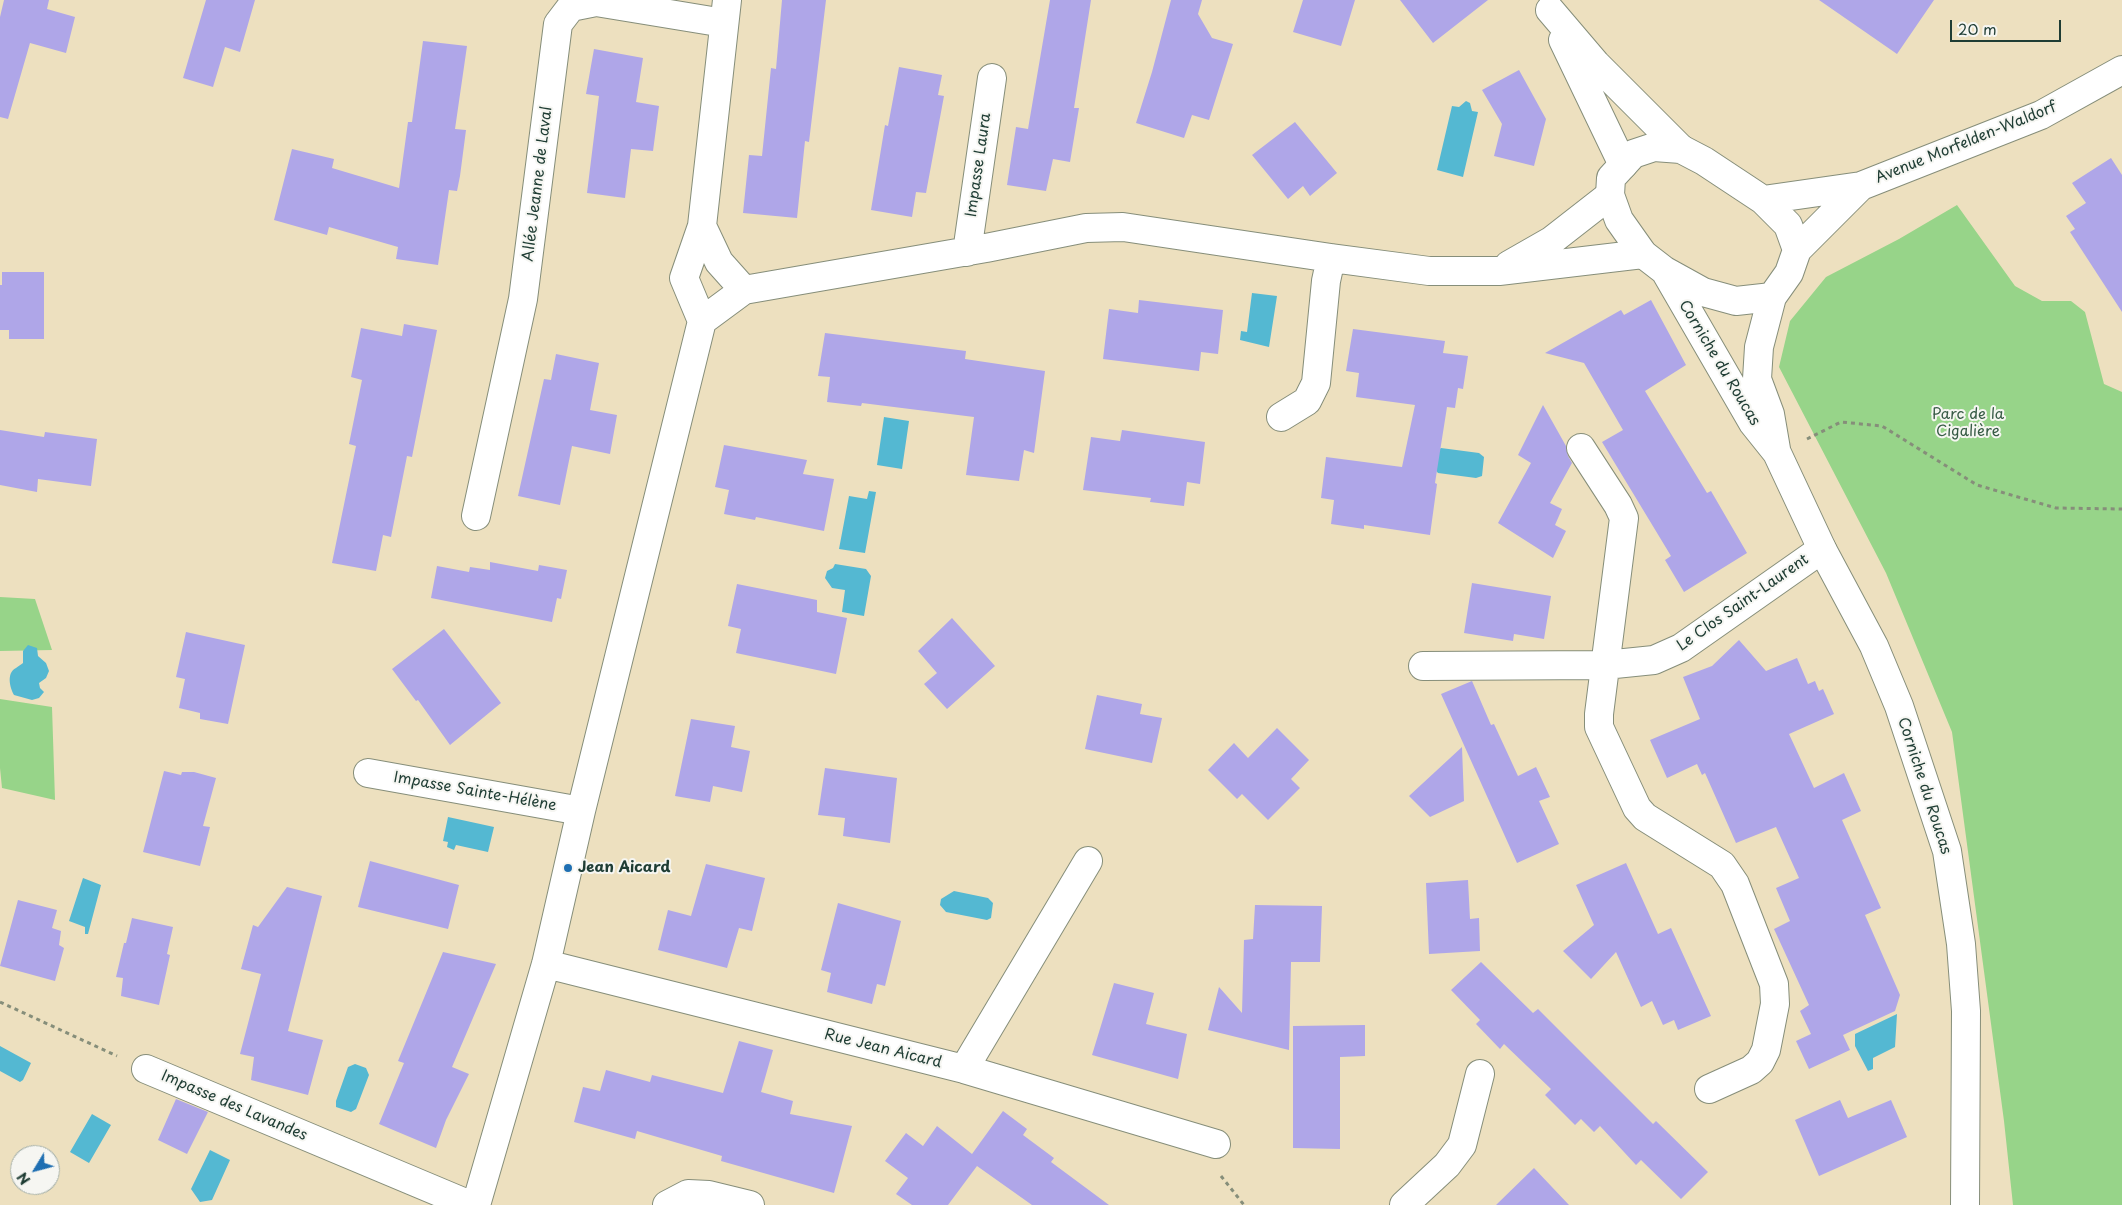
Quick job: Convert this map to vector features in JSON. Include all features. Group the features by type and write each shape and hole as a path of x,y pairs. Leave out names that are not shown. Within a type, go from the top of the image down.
{"street":[{"name":"Allée Jeanne de Laval","path":"476,516 523,299 558,24 571,7 596,2 726,11 702,226 684,278 702,321"},
{"path":"1548,5 1596,64 1681,149 1704,161 1763,200 1788,226 1797,250 1789,273 1772,297 1736,301 1703,292 1665,271 1643,254 1618,220 1610,195 1611,178 1633,154 1654,147 1681,149"},
{"path":"1548,5 1580,79 1623,165"},
{"name":"Impasse Laura","path":"967,252 992,78"},
{"name":"Avenue Morfelden-Waldorf","path":"1763,200 1861,186 2041,115 2119,78"},
{"name":"Avenue Morfelden-Waldorf","path":"1797,250 1861,186"},
{"path":"1499,271 1552,240 1610,195"},
{"path":"702,226 720,262 744,290"},
{"path":"476,1205 546,964 581,811 702,321 744,290 967,252 1086,228 1123,227 1429,271 1499,271 1643,254"},
{"path":"1281,417 1307,401 1316,383 1326,281 1331,258"},
{"name":"Corniche du Roucas","path":"1665,271 1753,423 1777,453 1822,549 1874,646 1899,706 1947,851 1961,944 1966,1011 1965,1205"},
{"name":"Corniche du Roucas","path":"1772,297 1759,347 1757,379 1770,414 1777,453"},
{"path":"1581,448 1618,505 1624,518 1598,714 1599,727 1637,808 1646,817 1722,864 1735,884 1774,984 1776,1004 1766,1050 1760,1062 1750,1070 1709,1089"},
{"name":"Le Clos Saint-Laurent","path":"1423,666 1605,665 1654,660 1669,655 1822,549"},
{"name":"Impasse Sainte-Hélène","path":"368,773 581,811"},
{"path":"964,1069 1088,861"},
{"name":"Rue Jean Aicard","path":"546,964 964,1069 1216,1144"},
{"name":"Impasse des Lavandes","path":"146,1069 470,1205"},
{"path":"1404,1205 1447,1165 1462,1145 1480,1074"},
{"path":"667,1205 688,1194 709,1194 750,1205"}],"path":[{"path":"1777,453 1841,422 1882,426 1977,485 2056,508 2122,509"},
{"name":"Impasse des Lavandes","path":"0,1002 146,1069"}],"green space":[{"name":"Parc de la Cigalière","path":"1957,205 2015,286 2042,301 2071,301 2085,312 2104,384 2122,392 2122,1205 2013,1205 2004,1121 1952,732 1886,573 1779,367 1790,321 1826,277 1899,239"},
{"path":"0,597 35,599 52,650 0,651"},
{"path":"0,699 52,707 55,800 2,788 0,768"}],"water":[{"path":"1466,101 1470,103 1472,111 1478,112 1463,177 1437,170 1452,106 1459,107"},
{"path":"1252,293 1277,296 1269,347 1240,340 1241,331 1247,332"},
{"path":"884,417 909,421 902,469 877,465"},
{"path":"1441,448 1479,453 1484,457 1482,476 1476,478 1438,473 1433,467 1435,453"},
{"path":"869,491 876,492 865,553 839,549 849,496 867,499"},
{"path":"835,564 866,569 871,576 864,616 842,612 845,590 832,588 825,578 827,571 833,568"},
{"path":"28,645 37,648 38,656 46,663 49,671 46,678 39,683 40,688 44,692 39,698 32,700 14,695 10,681 13,670 23,663 23,651"},
{"path":"448,817 494,827 488,852 456,845 454,850 447,847 448,842 443,841"},
{"path":"83,878 101,885 88,934 85,934 85,927 69,921"},
{"path":"954,891 988,898 993,903 991,918 987,920 946,912 940,905 941,899"},
{"path":"1897,1014 1895,1047 1873,1058 1873,1069 1868,1071 1855,1046 1855,1034"},
{"path":"0,1046 31,1063 23,1080 20,1082 0,1071"},
{"path":"355,1064 366,1068 369,1075 356,1109 351,1112 336,1107 336,1101 348,1067"},
{"path":"92,1114 111,1125 89,1163 70,1152"},
{"path":"210,1150 230,1160 212,1200 200,1202 191,1189"}],"building":[{"path":"4,0 49,0 47,9 75,17 66,53 30,43 8,119 0,117 0,17"},
{"path":"206,0 255,0 240,52 225,47 213,87 183,78"},
{"path":"782,0 826,0 809,142 805,141 797,218 743,213 749,155 762,156 771,68 776,69"},
{"path":"1050,0 1091,0 1074,108 1079,108 1070,162 1053,159 1046,191 1007,185 1016,127 1028,129"},
{"path":"1171,0 1202,0 1198,14 1212,38 1233,44 1209,120 1192,115 1184,138 1136,123"},
{"path":"1303,0 1355,0 1341,46 1293,32"},
{"path":"1400,0 1488,0 1433,43"},
{"path":"1819,0 1934,0 1897,54"},
{"path":"423,41 467,46 455,129 466,130 460,176 457,191 449,190 438,265 396,259 398,247 329,227 327,235 274,220 292,149 334,159 332,168 399,188 408,122 412,122"},
{"path":"594,49 643,58 636,102 659,106 653,151 631,149 625,198 587,193 599,96 586,94"},
{"path":"899,67 942,75 938,95 944,96 926,193 916,192 912,217 871,210 885,125 888,126"},
{"path":"1519,70 1546,119 1534,166 1494,156 1502,124 1482,90"},
{"path":"1295,122 1337,173 1310,196 1303,186 1288,199 1252,155"},
{"path":"2111,158 2122,175 2122,312 2070,232 2075,229 2066,216 2086,203 2072,183"},
{"path":"2,272 44,272 44,339 9,339 9,330 0,330 0,285 2,285"},
{"path":"1139,300 1223,310 1218,354 1201,352 1199,371 1103,359 1109,309 1138,313"},
{"path":"1651,300 1686,365 1645,391 1707,493 1711,491 1747,553 1684,592 1665,560 1671,556 1602,442 1623,430 1584,363 1545,353 1621,310 1624,315"},
{"path":"404,324 437,330 412,457 407,456 391,537 383,535 376,571 332,563 356,446 349,444 362,380 351,377 361,328 402,336"},
{"path":"1353,329 1445,341 1443,353 1468,356 1463,389 1458,388 1455,408 1447,407 1435,483 1437,484 1430,535 1364,525 1364,529 1331,524 1334,500 1321,498 1326,457 1402,467 1415,405 1356,397 1359,373 1346,371"},
{"path":"825,333 966,351 965,359 1045,371 1034,453 1024,450 1019,481 966,475 974,417 862,403 861,406 827,402 830,377 818,376"},
{"path":"556,354 599,363 590,410 617,415 610,454 572,446 560,505 518,496 544,379 551,380"},
{"path":"1543,405 1566,446 1572,463 1550,503 1562,509 1555,525 1566,531 1553,558 1498,523 1531,463 1518,455"},
{"path":"0,430 44,437 45,432 97,439 91,486 38,479 37,492 0,485"},
{"path":"1122,430 1205,442 1200,484 1187,482 1184,506 1150,502 1151,498 1083,490 1091,437 1120,441"},
{"path":"724,445 807,460 803,474 834,479 824,531 756,517 755,520 724,514 729,490 715,487"},
{"path":"490,562 538,571 539,565 567,570 561,599 557,598 552,622 431,598 437,566 469,572 470,567 490,570"},
{"path":"1472,583 1551,596 1544,639 1514,634 1513,641 1464,633"},
{"path":"737,584 817,600 817,612 847,618 836,674 736,653 741,629 728,626"},
{"path":"952,618 995,666 947,709 924,684 937,673 918,651"},
{"path":"444,629 501,703 450,745 418,700 416,701 392,669"},
{"path":"186,632 245,645 228,724 200,719 200,713 179,708 185,679 176,677"},
{"path":"1739,640 1766,671 1797,658 1808,684 1815,681 1819,691 1823,689 1834,714 1789,734 1814,788 1844,773 1861,811 1842,820 1881,908 1865,915 1900,995 1895,1011 1843,1035 1850,1050 1809,1069 1796,1041 1811,1034 1800,1011 1809,1005 1774,929 1790,921 1776,888 1799,878 1776,827 1736,843 1705,773 1702,775 1697,764 1667,778 1650,740 1700,719 1683,677 1712,666"},
{"path":"1472,681 1491,725 1494,724 1518,776 1536,767 1550,797 1539,801 1559,844 1517,863 1441,694"},
{"path":"1097,695 1142,704 1140,714 1162,718 1152,763 1085,749"},
{"path":"691,719 735,726 731,747 750,751 742,792 713,786 710,802 675,796"},
{"path":"1277,728 1309,760 1291,779 1300,788 1268,820 1242,794 1237,799 1208,770 1234,743 1248,758"},
{"path":"1462,747 1464,801 1430,817 1409,796"},
{"path":"825,768 897,778 890,843 843,836 845,818 818,815"},
{"path":"164,771 181,775 182,772 194,772 216,778 203,826 210,827 200,866 143,852"},
{"path":"370,861 459,885 448,929 358,907"},
{"path":"1626,863 1658,934 1671,928 1711,1016 1678,1030 1674,1020 1663,1025 1652,1001 1641,1007 1616,952 1591,979 1563,951 1594,925 1576,885"},
{"path":"706,864 765,878 752,931 739,928 727,968 658,950 668,910 691,916"},
{"path":"1468,880 1470,919 1479,918 1480,951 1429,954 1426,883"},
{"path":"287,887 322,896 288,1031 323,1040 308,1095 251,1080 254,1057 240,1054 261,974 241,969 253,925 258,927"},
{"path":"18,900 57,910 52,928 61,931 59,945 64,948 55,981 0,966"},
{"path":"838,903 901,921 885,986 877,984 872,1004 827,992 831,973 821,970"},
{"path":"1255,905 1322,906 1320,962 1291,962 1289,1050 1208,1030 1219,987 1242,1013 1244,940 1253,939"},
{"path":"132,918 173,927 167,954 170,955 159,1005 121,996 123,978 116,977"},
{"path":"443,952 496,964 452,1067 469,1074 446,1120 436,1148 379,1124 404,1063 398,1061"},
{"path":"1481,962 1533,1013 1538,1009 1653,1124 1656,1121 1708,1172 1681,1199 1641,1160 1636,1165 1600,1126 1594,1132 1581,1119 1575,1125 1545,1095 1551,1089 1504,1044 1500,1049 1476,1024 1480,1020 1451,990"},
{"path":"1114,983 1154,993 1146,1024 1187,1034 1178,1079 1092,1055"},
{"path":"1365,1025 1365,1056 1340,1057 1340,1149 1293,1148 1293,1026"},
{"path":"739,1041 773,1050 761,1092 793,1101 790,1114 852,1126 834,1193 721,1161 722,1156 637,1131 635,1139 574,1122 583,1087 600,1091 606,1070 650,1082 652,1075 723,1093"},
{"path":"176,1099 208,1112 187,1154 158,1140"},
{"path":"1840,1100 1848,1118 1891,1100 1907,1137 1819,1176 1795,1120"},
{"path":"1003,1111 1027,1129 1023,1135 1054,1158 1051,1162 1109,1205 1032,1205 977,1166 948,1205 912,1205 896,1194 908,1178 885,1161 906,1133 923,1146 937,1126 972,1154"},
{"path":"1534,1168 1569,1205 1496,1205"}],"place":[{"name":"Jean Aicard","path":"568,868"}]}
